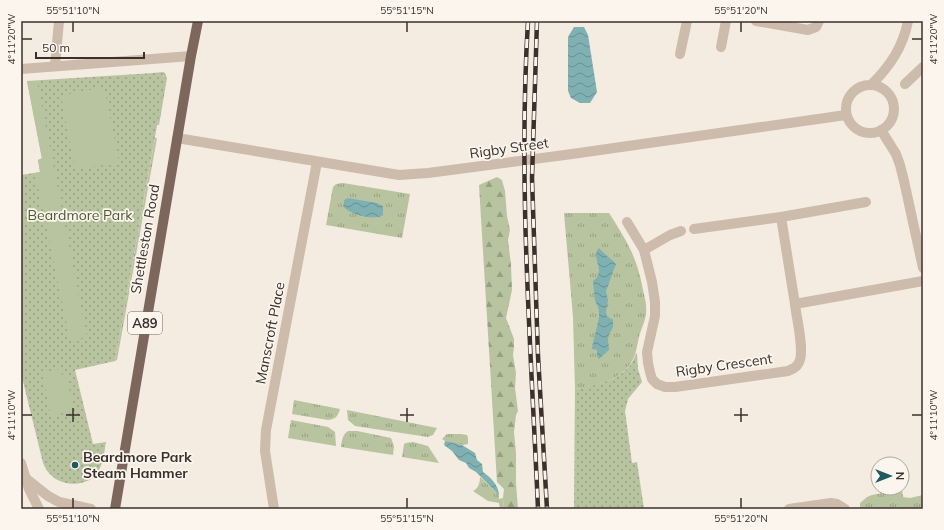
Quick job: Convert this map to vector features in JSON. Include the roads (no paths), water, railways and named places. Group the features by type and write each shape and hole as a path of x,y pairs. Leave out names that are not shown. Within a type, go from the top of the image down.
{"main road":[{"name":"Shettleston Road","path":"115,509 198,21"}],"street":[{"path":"55,66 59,21"},
{"path":"680,54 686,21"},
{"path":"721,47 726,21"},
{"path":"756,21 808,30 816,27 820,21"},
{"path":"872,84 888,67 898,52 908,21"},
{"path":"21,69 191,56"},
{"path":"905,84 923,66"},
{"path":"872,84 880,87 886,91 893,103 893,116 890,121 881,130 875,132 867,133 860,131 849,122 846,115 845,107 851,93 864,85 872,84"},
{"name":"Rigby Street","path":"177,138 386,174 414,175 846,115"},
{"path":"881,130 896,154 900,165 923,268"},
{"name":"Manscroft Place","path":"274,509 265,451 266,430 316,162"},
{"path":"694,229 781,217 866,202"},
{"name":"Rigby Crescent","path":"627,222 644,250 652,282 654,316 647,352 652,379 657,384 665,387 675,387 788,370 798,365 801,359 801,350 781,217"},
{"path":"644,250 670,235 681,231"},
{"path":"794,304 923,281"},
{"path":"21,463 24,477 39,509"},
{"path":"24,477 48,496 59,502 90,509"},
{"path":"789,509 831,503 837,504 845,509"}],"water":[{"path":"574,27 584,27 588,35 597,92 590,103 580,103 571,98 568,91 568,37"},
{"path":"348,198 377,203 383,206 383,215 380,217 369,217 357,215 344,207 344,200"},
{"path":"599,248 616,264 606,291 608,300 606,312 607,316 611,319 612,318 613,322 613,327 608,340 609,350 599,359 597,356 597,350 592,349 599,315 599,309 595,300 593,281 599,273 596,253"},
{"path":"445,441 462,445 475,453 477,460 482,464 483,472 496,484 499,495 476,472 469,468 466,463 459,460 452,451 444,445"}],"railway":[{"path":"528,21 525,82 525,204 538,509"},
{"path":"537,21 532,178 538,356 547,509"}],"place":[{"name":"Beardmore Park Steam Hammer","path":"75,465"}],"park label":[{"name":"Beardmore Park","path":"80,215"}]}
